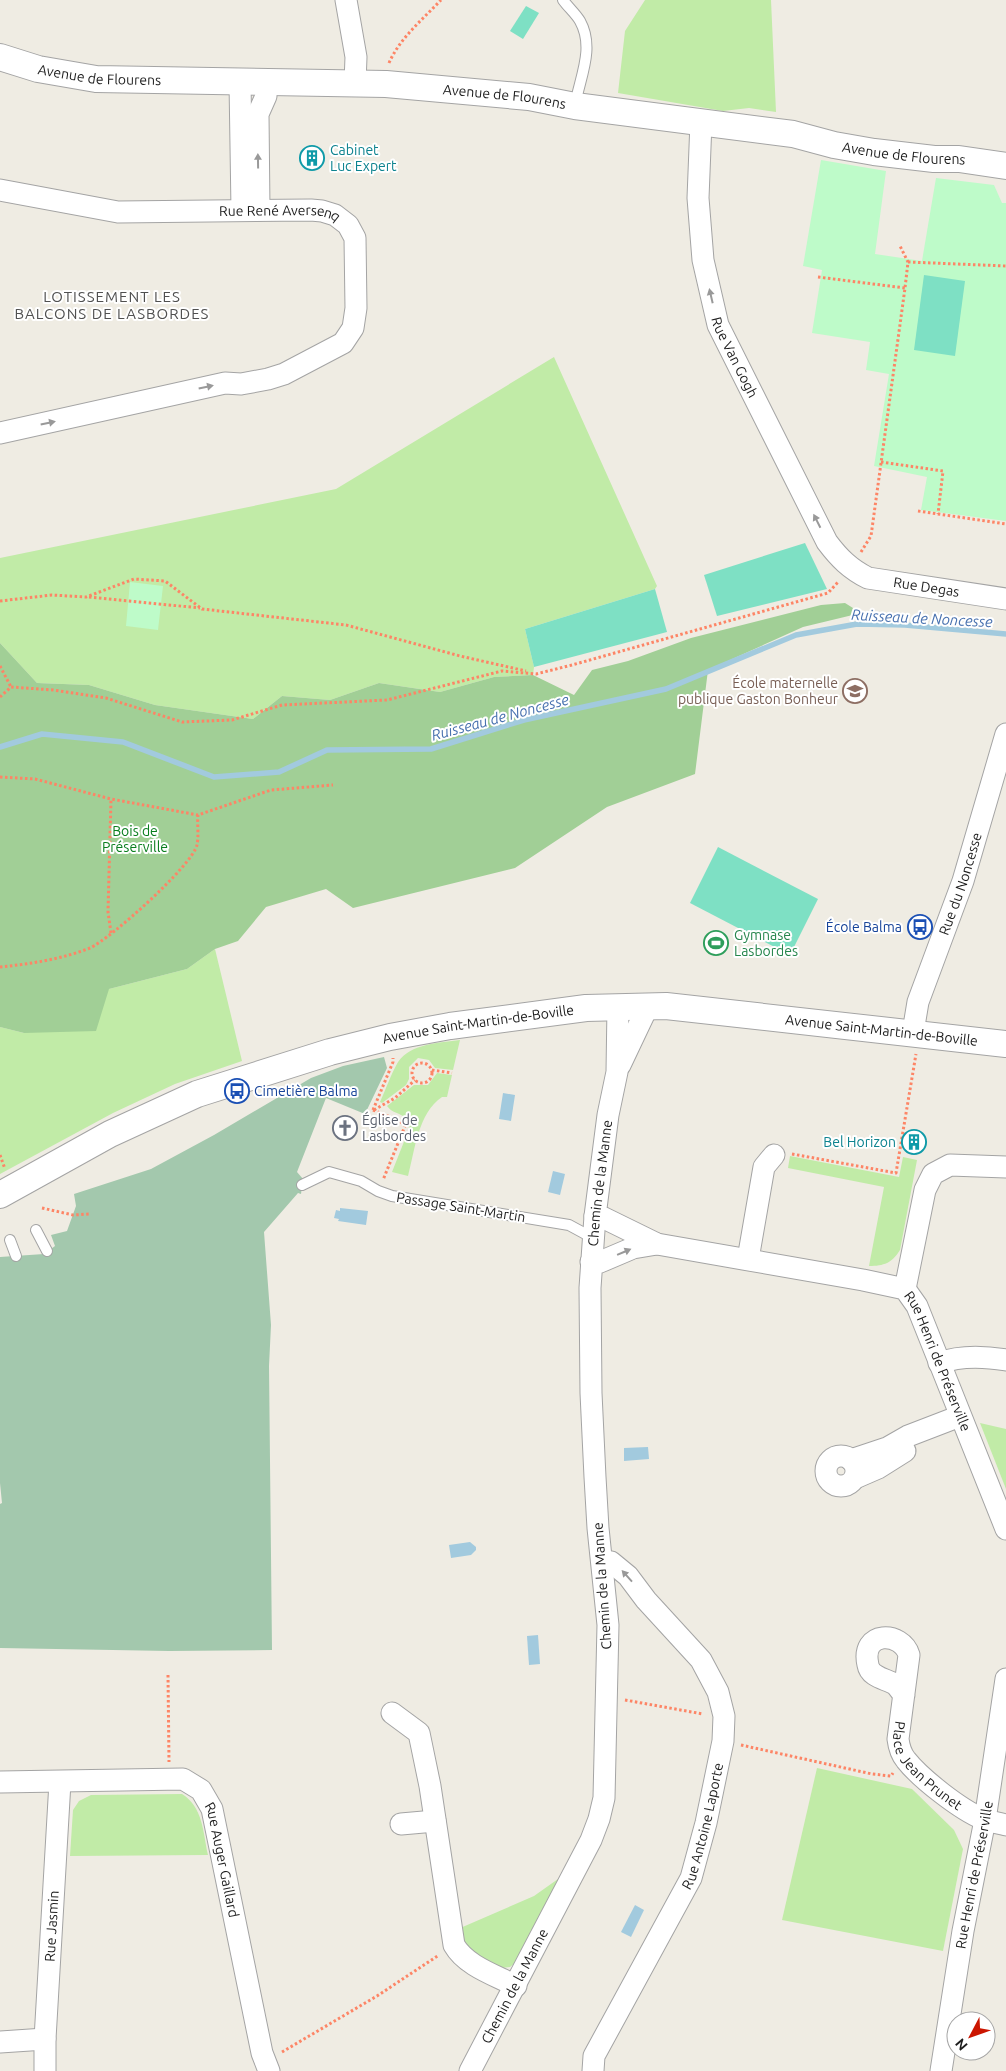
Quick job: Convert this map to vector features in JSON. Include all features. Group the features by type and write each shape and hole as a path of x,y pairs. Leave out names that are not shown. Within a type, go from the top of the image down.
{"street":[{"path":"346,0 356,57 355,83"},
{"name":"Avenue de Flourens","path":"0,57 38,69 96,79 386,84 530,97 574,106 793,134 834,145 874,152 934,159 959,159 1006,166"},
{"path":"240,82 250,210"},
{"path":"250,210 258,114 266,96 266,83"},
{"name":"Rue Van Gogh","path":"701,122 698,198 703,260 718,325 827,542 850,568"},
{"name":"Rue René Aversenq","path":"0,190 118,212 322,210 335,215 348,225 355,238 356,308 353,328 343,343 284,374 250,382 216,385 0,433"},
{"name":"Rue Degas","path":"850,568 868,578 887,582 1006,599"},
{"name":"Rue du Noncesse","path":"913,1032 918,1002 962,881 1006,734"},
{"name":"Chemin de la Manne","path":"470,2071 591,1840 604,1798 608,1644 598,1528 591,1393 591,1262 592,1238 608,1115 617,1072 618,1006"},
{"name":"Avenue Saint-Martin-de-Boville","path":"0,1195 110,1134 173,1104 330,1052 390,1038 487,1021 586,1008 648,1006 704,1009 1000,1040"},
{"name":"Chemin de la Manne","path":"617,1072 648,1006"},
{"path":"748,1259 764,1167 783,1154"},
{"path":"905,1289 925,1190 933,1174 950,1165 1006,1168"},
{"name":"Rue Henri de Préserville","path":"595,1216 604,1218 657,1244 905,1289 916,1306 1006,1529"},
{"name":"Rue Henri de Préserville","path":"591,1262 600,1262 633,1248 657,1244"},
{"path":"939,1363 956,1358 982,1356 1006,1360"},
{"path":"853,1469 878,1468 915,1444 930,1428 960,1416"},
{"name":"Rue Antoine Laporte","path":"594,2063 691,1878 706,1823 724,1741 724,1716 718,1692 701,1660 646,1600 628,1576 610,1562 602,1561"},
{"path":"605,1595 621,1595 646,1600"},
{"name":"Rue Henri de Préserville","path":"941,2071 963,1931 985,1820 1006,1679"},
{"name":"Place Jean Prunet","path":"904,1695 898,1739 900,1750 906,1761 928,1782 961,1807 985,1820 1006,1825"},
{"path":"392,1713 419,1733 435,1820 454,1945 467,1960 516,1986"},
{"name":"Rue Auger Gaillard","path":"0,1782 184,1780 201,1790 212,1809 265,2062"},
{"name":"Rue Jasmin","path":"45,2071 45,2039 60,1782"},
{"path":"401,1824 435,1820"},
{"path":"0,2042 45,2039"}],"lane":[{"path":"563,0 579,20 585,33 587,48 574,106"},
{"name":"Passage Saint-Martin","path":"302,1185 329,1172 361,1181 378,1191 392,1196 569,1225 592,1238"},
{"path":"36,1230 47,1251"},
{"path":"10,1240 16,1256"}],"path":[{"path":"386,84 389,62 397,48 441,0"},
{"path":"850,568 872,536 908,262 900,246"},
{"path":"908,262 1006,266"},
{"path":"818,277 905,288"},
{"path":"881,462 943,470 938,514"},
{"path":"918,512 1006,524"},
{"path":"86,597 134,579 165,581 202,609"},
{"path":"0,697 11,687 53,690 106,698 182,722 232,720 282,706 387,700 502,671 536,674 828,593"},
{"path":"0,601 52,595 86,597 346,625 460,656 536,674"},
{"path":"0,666 11,687"},
{"path":"0,777 35,779 111,800 198,815 271,790 333,785"},
{"path":"111,800 108,912 111,934"},
{"path":"0,968 69,955 92,947 111,934 178,873 197,846 198,815"},
{"path":"373,1110 393,1062 390,1038"},
{"path":"432,1070 431,1077 427,1082 421,1083 415,1080 412,1071 415,1065 425,1063 432,1070 452,1074"},
{"path":"783,1154 896,1173 914,1072"},
{"path":"373,1110 395,1098 415,1080"},
{"path":"373,1110 405,1126 378,1191"},
{"path":"42,1208 73,1215 90,1214"},
{"path":"168,1675 169,1780"},
{"path":"633,1701 705,1714"},
{"path":"724,1741 872,1774"},
{"path":"265,2062 377,1996 454,1945"}],"green space":[{"path":"645,0 771,0 776,112 749,108 723,111 618,93 625,31"},
{"path":"526,6 539,13 523,39 510,31"},
{"path":"821,160 886,171 875,254 922,261 936,178 994,185 1002,203 1006,203 1006,521 921,510 927,477 874,466 889,374 866,370 870,342 812,333 822,270 803,266"},
{"path":"924,275 965,281 955,356 914,350"},
{"path":"554,357 657,586 655,589 525,629 534,667 533,675 494,677 440,692 379,683 330,700 282,696 253,719 155,705 89,685 37,683 0,643 0,558 336,489"},
{"path":"805,543 827,589 717,616 704,575"},
{"path":"130,582 163,586 158,630 126,626"},
{"path":"655,589 667,632 534,667 525,629"},
{"name":"Bois de Préserville","path":"845,603 861,613 803,627 708,670 695,774 607,807 515,868 353,908 326,889 266,907 238,941 215,949 187,969 109,989 96,1031 24,1033 0,1027 0,643 37,683 89,685 155,705 253,719 282,696 330,700 379,683 440,692 494,677 533,675 574,695 592,670 628,661 691,638 821,605"},
{"path":"718,847 818,899 790,955 690,903"},
{"path":"215,949 242,1061 175,1084 113,1113 0,1174 0,1027 24,1033 109,989 187,969"},
{"path":"460,1040 453,1070 435,1068 429,1060 418,1058 409,1067 409,1079 406,1085 382,1103 380,1102 395,1067 410,1051 435,1043"},
{"path":"384,1057 387,1068 365,1114 326,1098 297,1172 303,1179 301,1194 298,1193 264,1232 271,1325 269,1366 272,1650 169,1651 0,1648 0,1504 2,1503 0,1483 0,1257 44,1254 55,1246 51,1235 67,1231 76,1206 74,1194 151,1169 214,1135 311,1078 343,1066"},
{"path":"437,1073 452,1075 447,1097 442,1097 434,1104 423,1122 408,1176 392,1172 409,1129 407,1119 387,1106 414,1085 428,1085"},
{"path":"790,1156 899,1177 903,1157 917,1160 900,1250 891,1261 869,1266 884,1187 788,1168"},
{"path":"980,1423 1006,1429 1006,1489"},
{"path":"817,1768 912,1789 954,1830 963,1849 943,1951 782,1920"},
{"path":"182,1794 189,1799 198,1813 208,1855 70,1856 73,1810 79,1801 91,1795"},
{"path":"558,1879 558,1884 516,1962 510,1967 501,1968 470,1954 458,1929 534,1896"}],"water":[{"path":"503,1093 515,1095 511,1121 499,1119"},
{"path":"553,1171 565,1174 560,1195 548,1192"},
{"path":"340,1208 368,1211 366,1225 338,1221 339,1219 334,1218 336,1210 340,1211"},
{"path":"648,1447 649,1459 624,1461 624,1448"},
{"path":"470,1542 476,1547 476,1550 471,1555 451,1558 449,1545"},
{"path":"538,1635 540,1664 529,1665 527,1636"},
{"path":"635,1905 644,1910 631,1937 621,1932"}],"waterway":[{"name":"Ruisseau de Noncesse","path":"0,747 42,734 123,742 214,777 279,772 327,750 431,749 524,720 666,689 796,635 857,624 905,625 1006,634"}],"place":[{"name":"Cabinet Luc Expert","path":"312,158"},
{"name":"École maternelle publique Gaston Bonheur","path":"855,691"},
{"name":"École Balma","path":"920,927"},
{"name":"Gymnase Lasbordes","path":"716,943"},
{"name":"Cimetière Balma","path":"237,1091"},
{"name":"Église de Lasbordes","path":"345,1128"},
{"name":"Bel Horizon","path":"914,1142"}],"district":[{"name":"LOTISSEMENT LES BALCONS DE LASBORDES","path":"112,304"}]}
